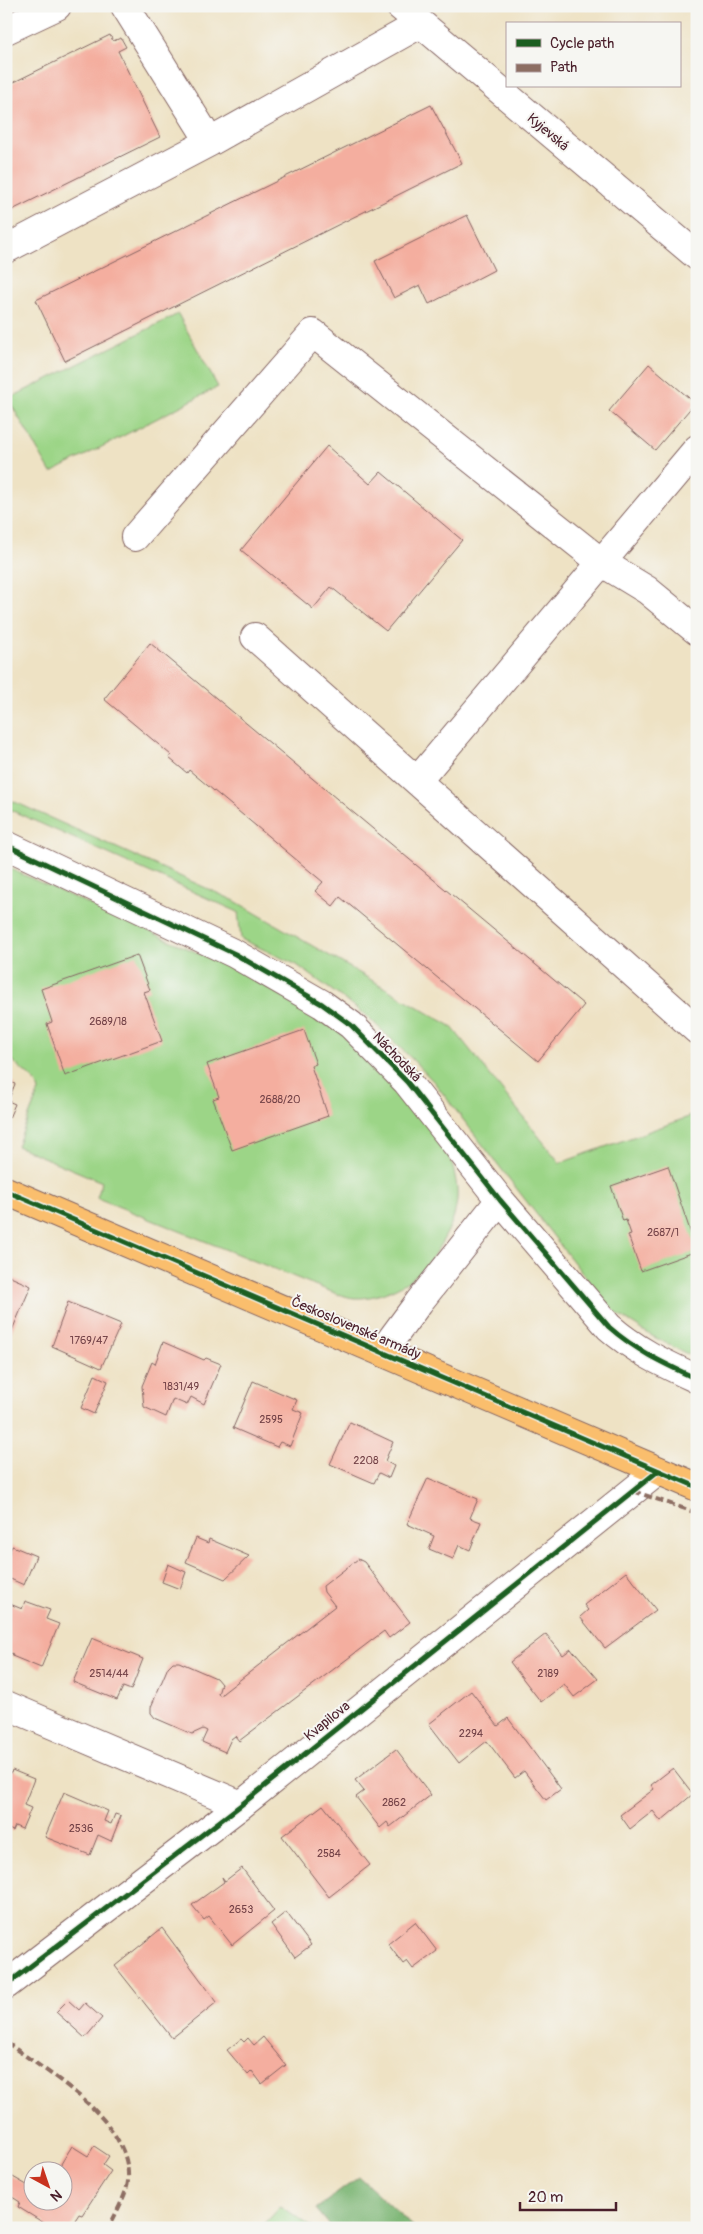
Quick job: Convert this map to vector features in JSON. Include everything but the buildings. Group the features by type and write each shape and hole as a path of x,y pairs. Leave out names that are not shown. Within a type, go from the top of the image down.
{"main road":[{"name":"Československé armády","path":"6,1190 697,1488"}],"street":[{"path":"6,30 58,6"},
{"path":"126,6 210,142"},
{"name":"Kyjevská","path":"400,6 697,256"},
{"path":"6,249 210,142 420,24"},
{"path":"135,537 313,333 600,562 647,590 697,631"},
{"path":"418,780 697,449"},
{"path":"255,637 697,1030"},
{"name":"Náchodská","path":"6,844 235,954 322,1004 351,1025 407,1082 500,1200 609,1328 628,1344 650,1358 697,1379"},
{"path":"382,1352 500,1200"},
{"name":"Kvapilova","path":"6,1985 241,1805 658,1471"},
{"path":"6,1705 241,1805"}],"green space":[{"path":"178,314 218,387 51,473 8,399"},
{"path":"6,798 235,901 451,1026 560,1163 697,1114 697,1359 652,1336 619,1315 599,1295 434,1082 367,1016 297,965 241,939 238,912 6,808"},
{"path":"6,867 294,996 342,1032 371,1059 437,1132 448,1152 455,1174 457,1199 453,1219 440,1245 423,1269 396,1288 376,1296 351,1298 337,1294 97,1198 102,1182 17,1146 39,1091 36,1082 6,1055"},
{"path":"359,2177 415,2228 332,2228 316,2209"},
{"path":"281,2206 313,2228 261,2228"}],"marked path":[{"path":"633,1491 697,1513"},
{"path":"6,2042 65,2084 85,2101 117,2138 126,2159 128,2181 123,2198 109,2228"}],"cycle path":[{"path":"6,845 235,954 322,1004 351,1025 407,1082 500,1200 609,1327 640,1350 697,1379"},
{"path":"6,1191 697,1487"},
{"path":"6,1985 241,1805 658,1471"}]}
